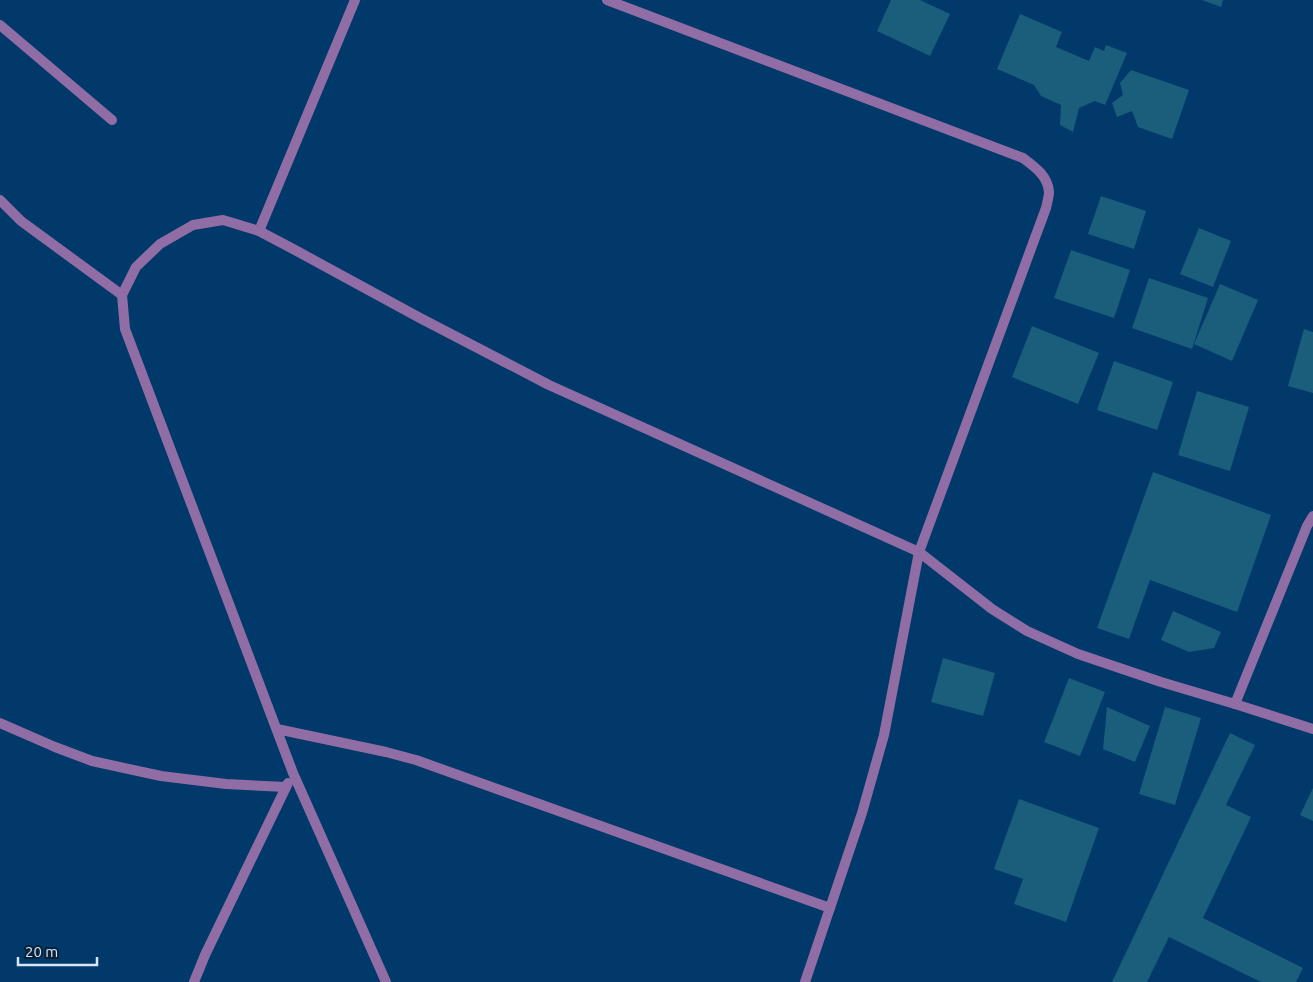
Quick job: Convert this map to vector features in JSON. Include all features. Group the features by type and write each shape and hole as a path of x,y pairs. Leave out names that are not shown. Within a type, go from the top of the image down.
{"street":[{"path":"259,232 355,0"},
{"path":"607,0 1023,158 1046,179 1049,192 1046,208 919,552 884,735 862,813 805,982"},
{"path":"0,25 112,120"},
{"path":"0,200 21,221 122,295"},
{"path":"386,982 294,773 125,329 122,295 136,267 160,244 193,225 223,220 259,232 549,385 919,552 992,609 1027,631 1078,654 1313,729"},
{"path":"1235,704 1307,526 1313,516"},
{"path":"0,723 54,747 92,761 161,776 226,784 286,787"},
{"path":"277,729 416,760 830,908"},
{"path":"194,982 205,955 294,773"}],"building":[{"path":"891,0 920,0 950,14 930,56 877,31"},
{"path":"1202,0 1223,0 1221,7"},
{"path":"1020,14 1062,32 1056,47 1089,61 1095,47 1104,51 1106,45 1127,53 1105,105 1095,101 1079,108 1073,132 1060,125 1061,105 1041,96 1034,85 997,69"},
{"path":"1131,70 1189,90 1172,139 1138,127 1132,111 1117,117 1112,103 1123,95 1120,83"},
{"path":"1101,196 1146,211 1134,249 1088,234"},
{"path":"1199,228 1231,241 1213,287 1180,274"},
{"path":"1071,250 1130,270 1114,318 1054,298"},
{"path":"1149,278 1208,298 1192,349 1132,328"},
{"path":"1220,284 1258,300 1232,361 1194,344"},
{"path":"1032,326 1099,353 1078,404 1012,377"},
{"path":"1304,329 1313,332 1313,393 1288,386"},
{"path":"1114,361 1173,382 1157,430 1097,410"},
{"path":"1197,391 1249,407 1230,471 1178,455"},
{"path":"1153,472 1271,515 1237,612 1150,580 1129,639 1097,628"},
{"path":"1173,611 1221,632 1214,648 1189,652 1161,640"},
{"path":"943,658 995,673 983,716 931,702"},
{"path":"1069,678 1105,692 1080,756 1044,742"},
{"path":"1107,707 1150,726 1135,762 1103,749"},
{"path":"1165,707 1201,718 1175,805 1139,794"},
{"path":"1230,733 1255,745 1226,805 1251,817 1203,918 1303,968 1296,982 1261,982 1169,937 1147,982 1112,982"},
{"path":"1313,788 1313,821 1300,815"},
{"path":"1019,799 1099,828 1066,922 1014,904 1023,879 994,869"}]}
